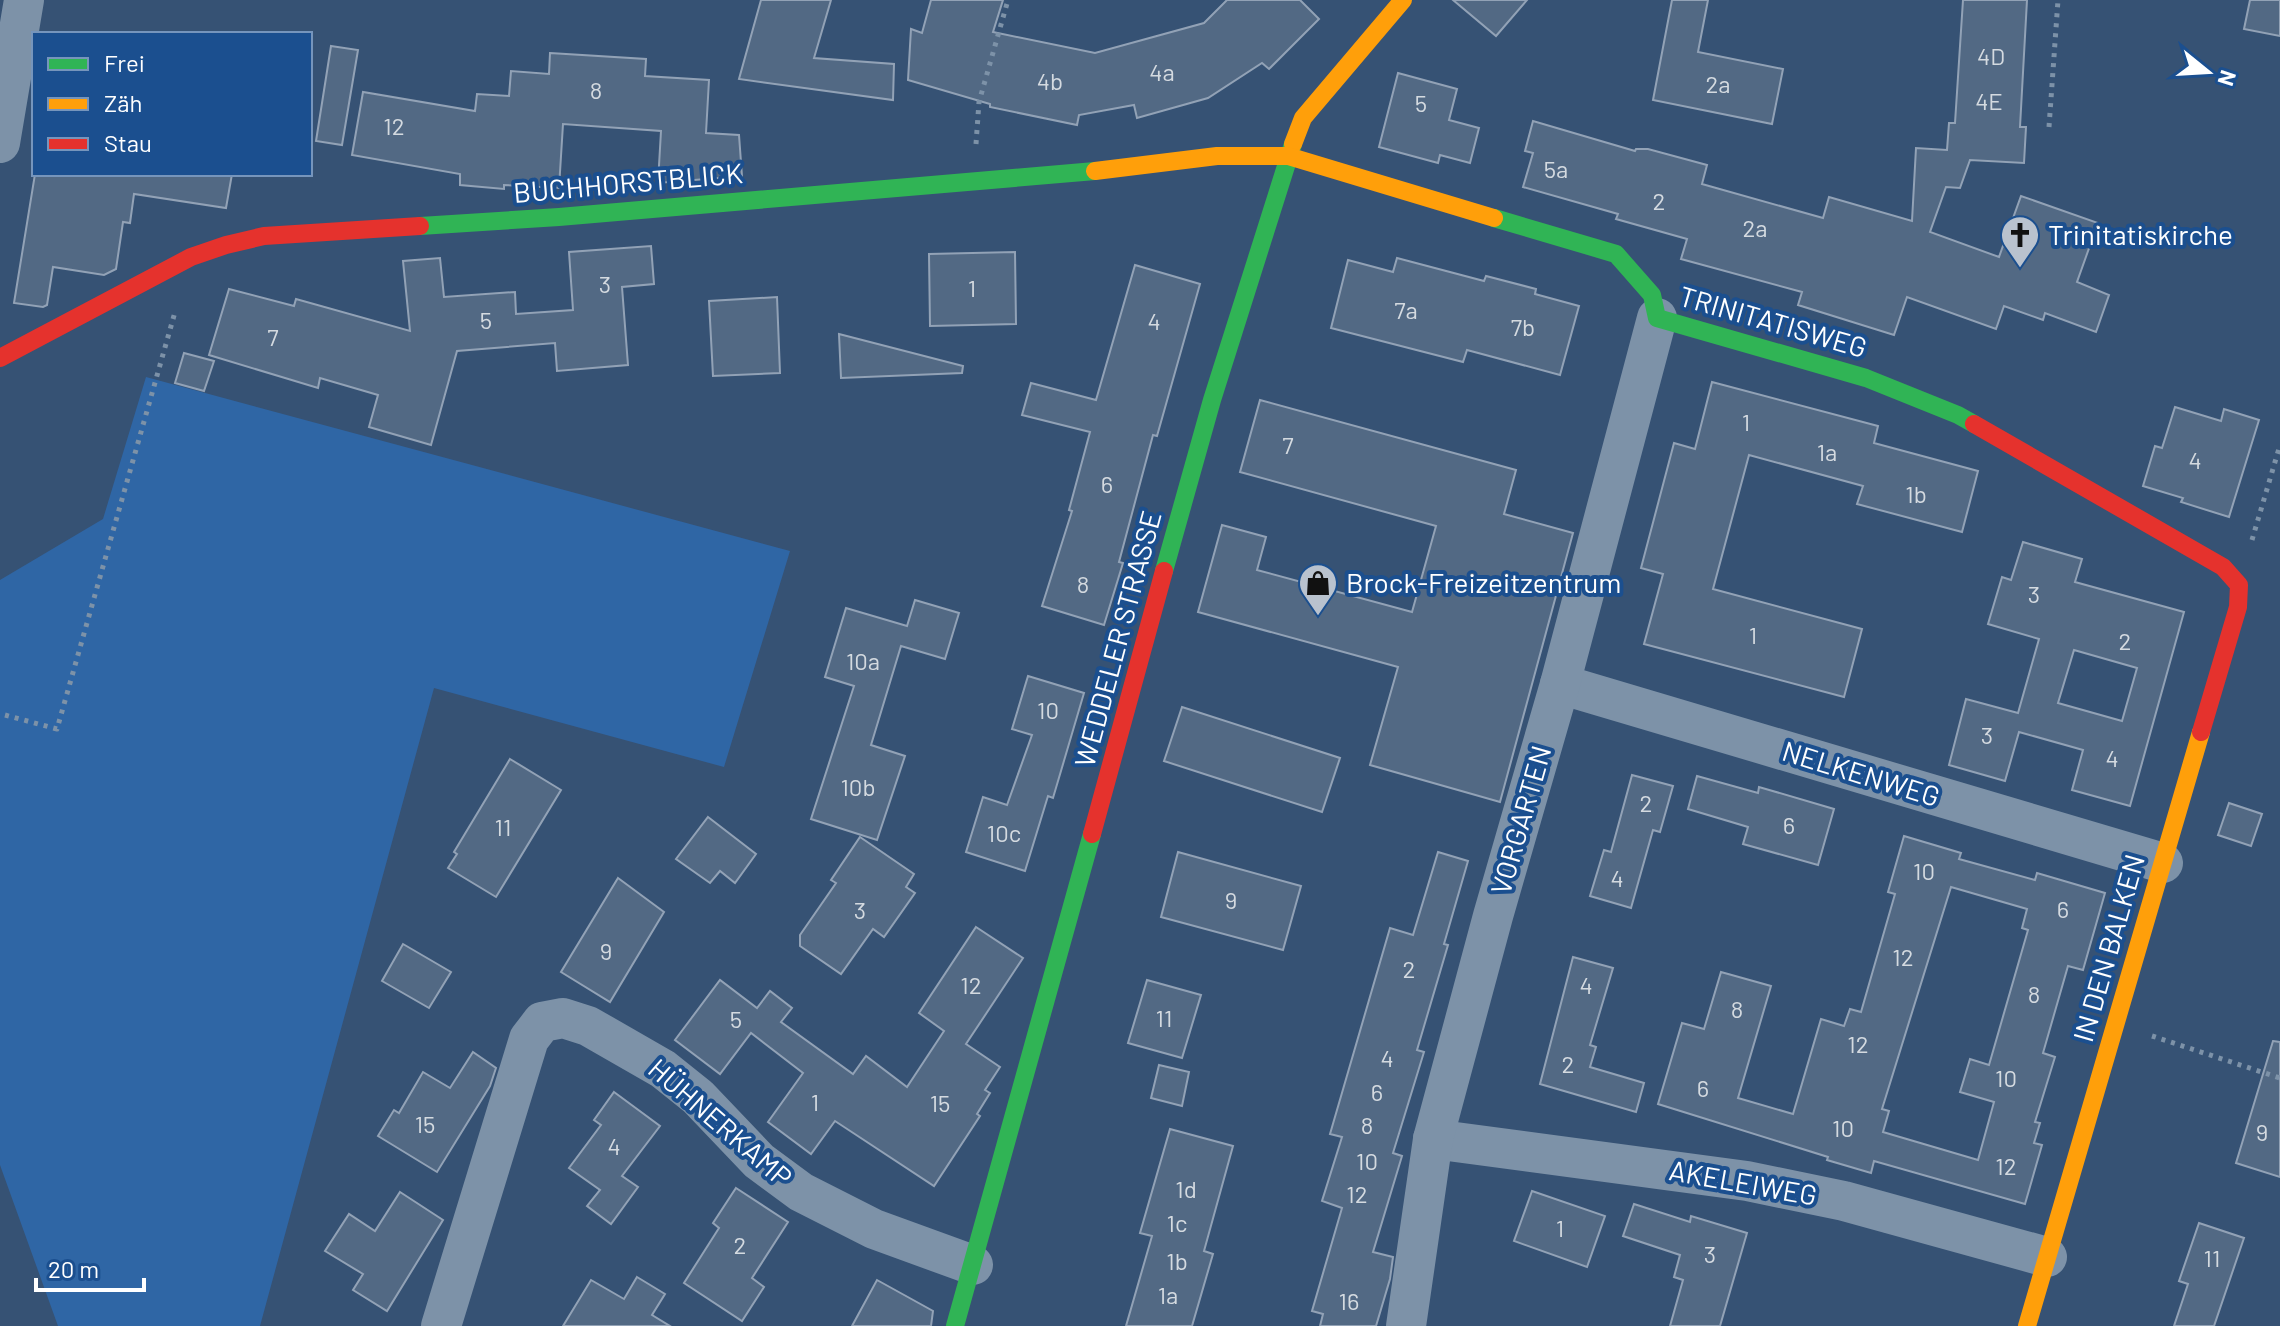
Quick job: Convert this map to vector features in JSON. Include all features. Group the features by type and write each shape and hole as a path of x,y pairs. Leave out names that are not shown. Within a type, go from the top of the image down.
{"street":[{"path":"0,143 24,0"},
{"name":"WEDDELER STRASSE","path":"955,1326 1212,400 1288,156 1303,118 1403,0"},
{"name":"BUCHHORSTBLICK","path":"0,358 191,257 264,236 559,217 1096,171 1217,156 1288,156"},
{"name":"TRINITATISWEG","path":"1288,156 1616,254 1652,295 1657,318 1866,378 1958,415 2223,567 2239,585"},
{"name":"VORGARTEN","path":"1406,1326 1433,1139 1560,684 1657,318"},
{"name":"IN DEN BALKEN","path":"2027,1326 2238,607 2239,585"},
{"name":"NELKENWEG","path":"1560,684 2163,863"},
{"name":"HÜHNERKAMP","path":"441,1326 529,1039 542,1022 563,1018 588,1026 663,1069 698,1097 759,1161 801,1192 874,1229 973,1265"},
{"name":"AKELEIWEG","path":"1433,1139 1747,1181 1844,1201 2047,1257"}],"path":[{"path":"974,181 979,102 1008,0"},
{"path":"2049,127 2058,0"},
{"path":"5,715 57,729 191,257"},
{"path":"2239,585 2280,445"},
{"path":"2115,1025 2280,1078"}],"shaded area":[{"path":"146,377 790,551 724,767 434,688 260,1326 58,1326 0,1165 0,580 103,519"}],"building":[{"path":"761,0 831,0 814,58 894,64 893,100 739,79"},
{"path":"931,0 1003,0 993,32 1095,53 1204,23 1227,0 1300,0 1319,19 1269,69 1262,63 1208,98 1137,118 1134,105 1079,115 1077,125 990,107 990,104 908,80 911,29 922,33"},
{"path":"1453,0 1527,0 1496,36"},
{"path":"1672,0 1708,0 1698,52 1783,69 1772,124 1653,100"},
{"path":"1963,0 2027,0 2020,127 2026,127 2024,163 1970,160 1960,188 1946,187 1930,232 1999,257 2021,196 2098,223 2077,282 2109,295 2096,332 2045,313 2043,320 2004,306 1996,329 1907,297 1894,335 1798,305 1802,292 1681,259 1687,239 1616,219 1618,214 1523,187 1533,153 1525,151 1533,121 1635,151 1648,149 1707,165 1702,184 1823,218 1829,197 1912,221 1916,148 1947,150 1949,123 1955,123"},
{"path":"2250,0 2280,0 2280,36 2244,29"},
{"path":"331,46 358,50 342,145 316,141"},
{"path":"550,53 646,59 645,76 709,80 706,133 739,135 742,176 658,183 661,131 563,124 559,188 504,185 504,189 460,185 460,174 352,155 363,92 475,111 477,94 509,96 511,71 549,74"},
{"path":"1398,73 1457,89 1449,120 1479,128 1470,163 1440,155 1438,163 1379,147"},
{"path":"35,176 232,176 226,208 134,194 130,223 123,222 116,269 104,275 53,267 47,305 14,303"},
{"path":"651,246 654,284 622,287 628,365 557,371 555,343 457,351 431,445 369,427 378,395 320,378 318,388 209,355 229,289 294,306 296,299 410,331 403,261 440,258 444,297 515,292 516,314 573,310 569,252"},
{"path":"1015,252 1016,324 930,326 929,254"},
{"path":"1397,258 1484,281 1486,276 1536,289 1535,294 1579,306 1560,375 1467,350 1463,362 1331,328 1348,260 1393,272"},
{"path":"1135,265 1200,284 1157,436 1153,435 1119,562 1123,563 1104,625 1042,606 1072,511 1069,510 1090,432 1022,415 1031,383 1096,400"},
{"path":"777,297 780,373 713,376 709,301"},
{"path":"839,334 963,366 962,373 841,378"},
{"path":"184,353 214,361 204,391 175,383"},
{"path":"1712,382 1878,426 1874,443 1978,471 1962,532 1857,504 1863,486 1749,455 1713,589 1862,629 1844,697 1644,644 1663,574 1641,568 1674,443 1695,449"},
{"path":"1260,400 1516,470 1504,514 1573,533 1500,802 1370,765 1398,667 1198,612 1222,525 1266,537 1257,570 1412,612 1436,526 1240,472"},
{"path":"2175,407 2221,421 2224,409 2259,420 2229,517 2143,486 2155,446 2162,448"},
{"path":"2023,542 2082,559 2075,582 2184,612 2130,806 2072,790 2083,750 2019,732 2005,781 1949,765 1966,699 2018,713 2039,639 1988,624 2002,577 2011,580","holes":["2074,650 2137,668 2122,721 2058,703"]},
{"path":"915,600 959,613 945,659 901,646 871,745 905,756 877,840 811,819 854,686 825,677 846,608 907,626"},
{"path":"1028,676 1084,693 1053,798 1048,796 1025,871 966,852 983,797 1007,805 1032,735 1012,729"},
{"path":"1182,707 1340,758 1322,812 1164,761"},
{"path":"510,759 561,790 496,897 448,868 457,854 454,852"},
{"path":"1632,775 1673,786 1660,832 1653,830 1631,908 1590,896 1604,850 1611,852"},
{"path":"1697,776 1758,793 1759,787 1834,809 1818,865 1743,844 1748,827 1688,809"},
{"path":"2229,803 2262,814 2251,846 2218,835"},
{"path":"708,817 756,854 735,883 720,871 710,883 676,859"},
{"path":"1904,836 1961,853 1959,859 2035,880 2037,873 2105,893 2083,970 2068,966 2043,1053 2055,1057 2035,1122 2040,1123 2034,1143 2042,1145 2025,1204 1874,1161 1871,1173 1658,1104 1682,1023 1704,1029 1721,972 1771,986 1738,1098 1793,1114 1821,1019 1844,1026 1850,1009 1861,1012 1895,894 1888,892","holes":["1951,887 2027,909 2022,928 2028,930 1989,1065 1970,1059 1960,1092 1994,1102 1978,1160 1883,1132 1889,1111 1882,1109"]},
{"path":"860,837 914,874 906,887 915,893 884,937 873,929 841,974 800,946 800,935 836,883 831,880"},
{"path":"1178,852 1301,886 1283,950 1161,917"},
{"path":"1438,852 1468,861 1444,944 1448,945 1417,1050 1424,1052 1393,1153 1402,1156 1373,1252 1393,1257 1390,1279 1376,1326 1320,1326 1323,1314 1312,1311 1342,1208 1322,1201 1342,1137 1330,1134 1390,928 1413,935"},
{"path":"618,878 664,912 610,1002 561,972"},
{"path":"976,927 1023,958 966,1044 1000,1067 985,1090 990,1093 977,1114 980,1116 934,1186 835,1121 811,1154 768,1122 803,1073 751,1033 720,1074 675,1040 720,980 757,1008 770,991 792,1008 781,1022 853,1074 866,1056 907,1087 944,1031 919,1013"},
{"path":"403,944 451,972 429,1008 382,981"},
{"path":"1573,957 1613,968 1590,1045 1596,1047 1590,1067 1644,1083 1636,1112 1540,1084"},
{"path":"1147,980 1201,995 1182,1058 1128,1043"},
{"path":"2273,1041 2280,1042 2280,1177 2236,1163"},
{"path":"473,1052 496,1068 490,1086 437,1172 378,1136 394,1110 399,1113 423,1072 450,1088"},
{"path":"1159,1065 1189,1072 1182,1106 1151,1098"},
{"path":"614,1092 660,1126 622,1176 638,1187 611,1224 587,1206 600,1190 569,1168 601,1125 594,1120"},
{"path":"1170,1129 1233,1146 1204,1251 1213,1254 1192,1326 1126,1326 1152,1236 1140,1233"},
{"path":"736,1188 788,1222 752,1278 764,1287 742,1321 684,1283 719,1228 713,1223"},
{"path":"1532,1191 1605,1216 1587,1267 1514,1241"},
{"path":"400,1192 443,1220 387,1311 353,1290 363,1274 325,1251 349,1214 375,1231"},
{"path":"1634,1204 1690,1222 1691,1216 1747,1233 1720,1326 1670,1326 1683,1280 1674,1277 1680,1255 1623,1236"},
{"path":"2199,1223 2244,1238 2214,1326 2174,1326 2188,1284 2179,1281"},
{"path":"637,1277 665,1294 652,1315 670,1326 563,1326 591,1280 624,1299"},
{"path":"877,1280 933,1311 931,1326 852,1326"}],"traffic: fast":[{"path":"1164,571 1212,400 1293,144"},
{"path":"420,226 1095,171"},
{"path":"1494,218 1616,254 1652,295 1657,318 1866,378 1974,424"},
{"path":"955,1326 1092,834"}],"traffic: slow":[{"path":"1293,144 1303,118 1403,0"},
{"path":"1095,171 1217,156 1288,156 1494,218"},
{"path":"2027,1326 2201,732"}],"traffic: jam":[{"path":"0,358 191,257 226,245 264,236 420,226"},
{"path":"1974,424 2223,567 2239,585 2238,607 2201,732"},
{"path":"1092,834 1164,571"}],"place":[{"name":"Trinitatiskirche","path":"2020,269"},
{"name":"Brock-Freizeitzentrum","path":"1318,617"}]}
